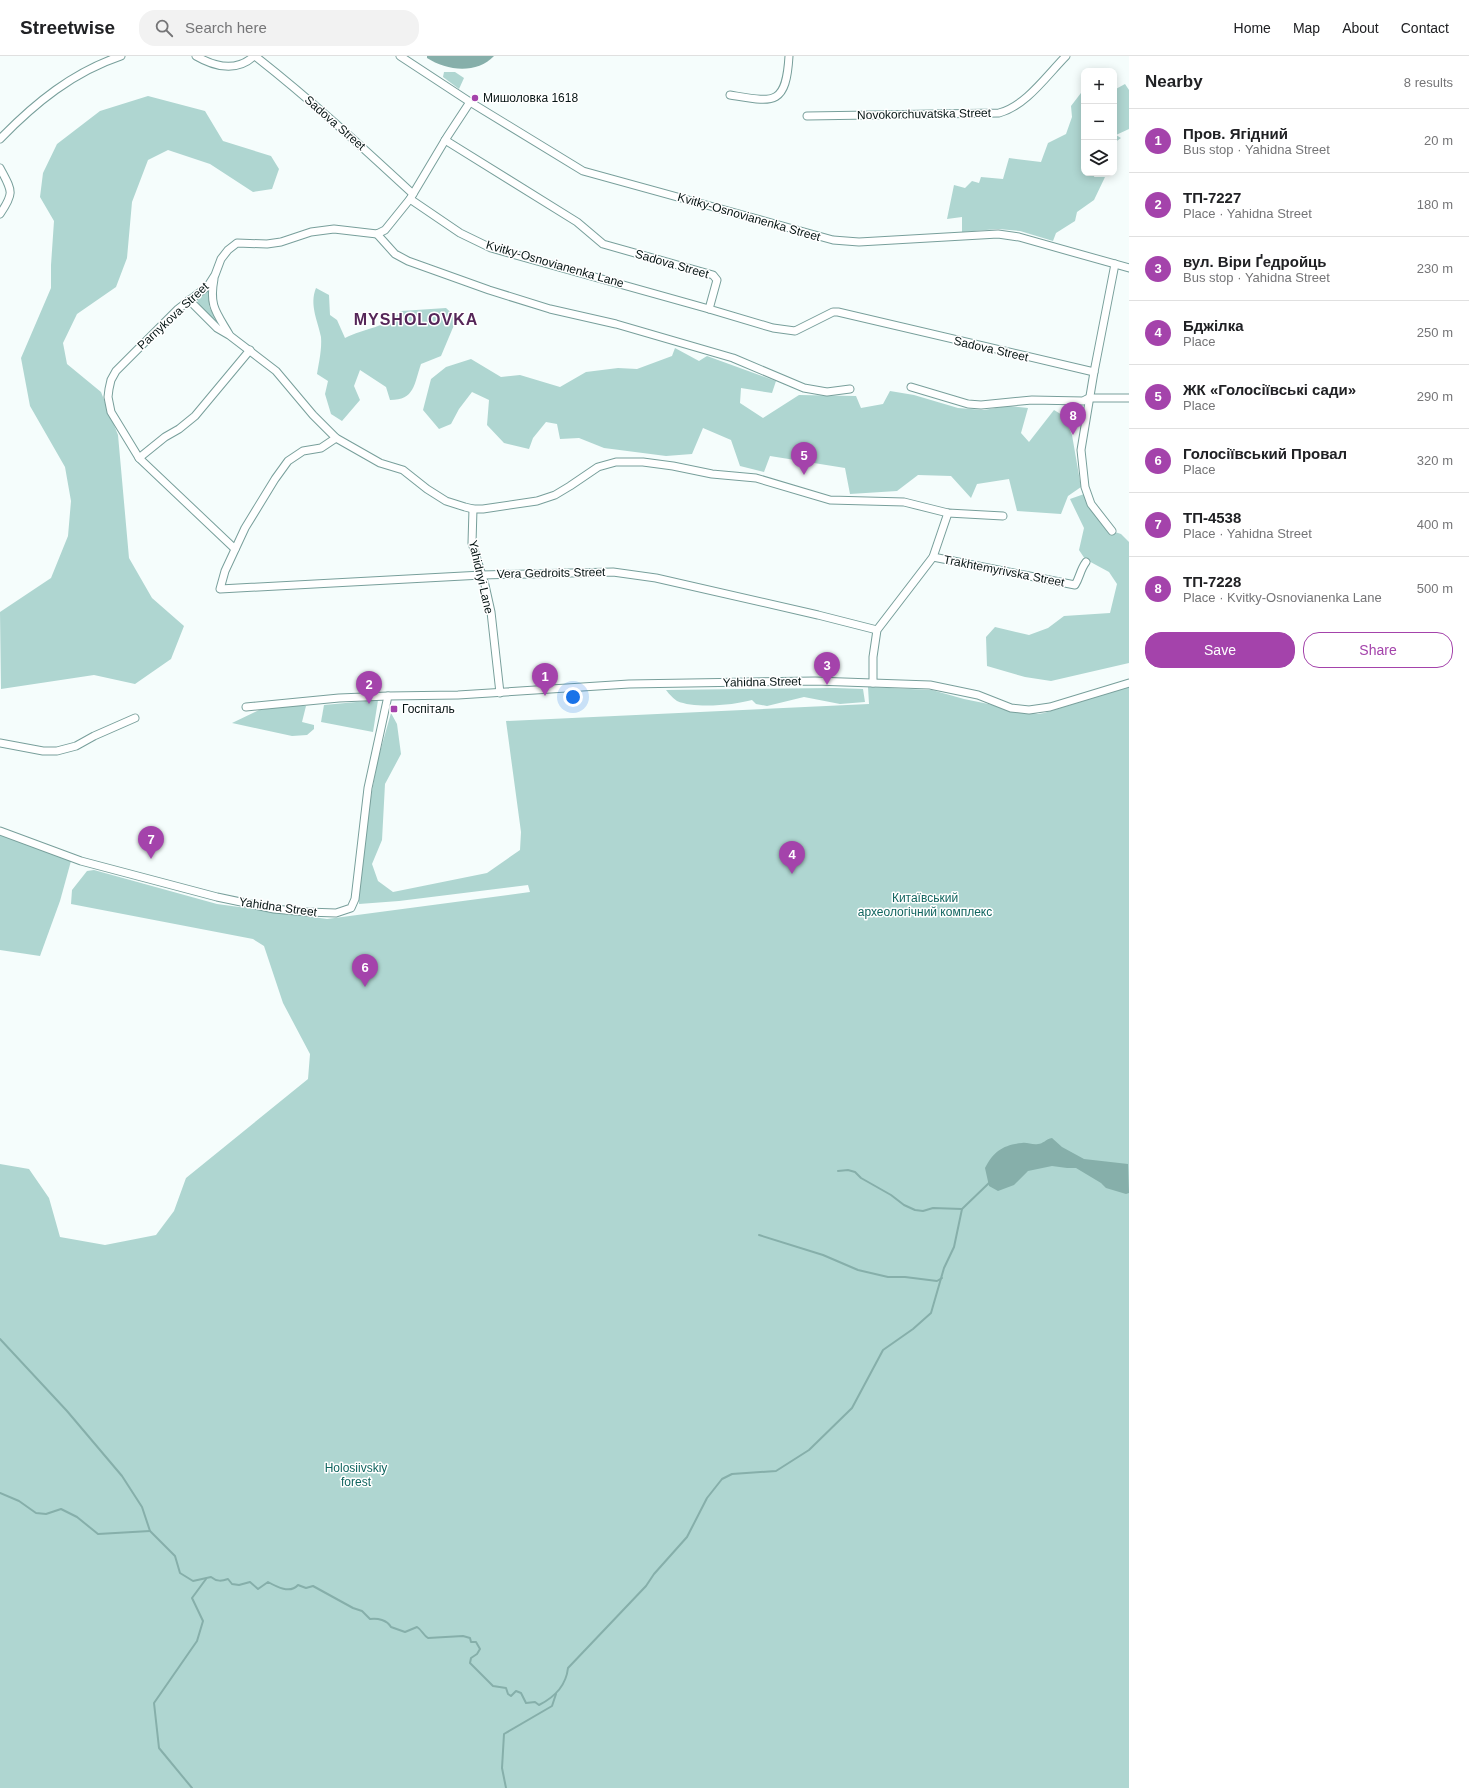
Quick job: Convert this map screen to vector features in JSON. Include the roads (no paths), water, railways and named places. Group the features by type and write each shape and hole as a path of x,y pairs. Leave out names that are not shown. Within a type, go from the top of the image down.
{"street":[{"path":"0,139 24,115 61,85 103,62 121,56"},
{"path":"196,56 215,64 235,67 243,64 254,56"},
{"name":"Sadova Street","path":"254,56 348,133 411,196"},
{"name":"Kvitky-Osnovianenka Street","path":"400,56 470,102 583,171 833,240 859,242 998,234 1019,237 1129,268"},
{"path":"730,94 767,99 779,94 785,86 788,56"},
{"name":"Novokorchuvatska Street","path":"807,116 999,113 1007,111 1022,102 1066,56"},
{"path":"470,102 411,196 385,230 377,234 395,254 408,261 489,290 550,309 616,324 733,358 804,388 827,392 850,389"},
{"name":"Sadova Street","path":"445,140 577,222 603,244 712,275 717,280 709,309 773,328 795,331 833,312 838,312 1094,372"},
{"path":"0,168 10,187 11,194 10,199 0,214"},
{"name":"Kvitky-Osnovianenka Lane","path":"411,196 460,233 491,248 709,309"},
{"name":"Parnykova Street","path":"235,549 139,458 111,412 108,397 111,380 116,371 129,357 188,300 208,286 215,275 221,259 228,250 237,243 267,244 281,242 311,232 334,229 377,234"},
{"path":"1112,531 1091,504 1085,487 1081,450 1089,398 1115,264"},
{"path":"215,275 212,290 213,306 229,335"},
{"path":"188,300 217,328 250,350 276,371 313,415 336,438 380,463 403,470 427,489 446,501 473,509 537,501 570,486 598,467 616,462 643,462 712,474 750,477 830,500 904,502 948,512 1003,516"},
{"path":"139,458 195,416 250,350"},
{"path":"911,388 968,404 981,405 1032,400 1083,401 1089,398 1129,398"},
{"path":"235,549 262,498 288,461 303,451 321,448 336,438"},
{"name":"Yahidnyi Lane","path":"473,509 472,543 482,575 490,612 500,693"},
{"path":"873,683 873,657 877,630 933,557 948,512"},
{"name":"Vera Gedroits Street","path":"235,549 225,571 220,589 482,575 613,572 637,574 818,615 877,630"},
{"name":"Trakhtemyrivska Street","path":"933,557 1064,584 1074,584 1080,578 1080,569 1086,562"},
{"name":"Yahidna Street","path":"246,707 313,700 500,693 636,684 815,681 930,685 978,695 1011,708 1029,710 1050,707 1129,683"},
{"name":"Yahidna Street","path":"0,831 80,861 217,897 274,909 307,912 336,913 351,908 355,899 368,788 388,696"},
{"path":"0,743 42,751 58,751 76,746 94,736 135,718"}],"waterway":[{"path":"838,1171 848,1170 855,1172 861,1178 891,1195 904,1205 915,1210 923,1211 933,1208 962,1209"},
{"path":"0,1339 67,1411 122,1476 142,1507 150,1531 175,1556 180,1573 193,1581 211,1577 220,1581 228,1579 232,1584 239,1585 250,1582 258,1589 268,1582 283,1589 295,1588 298,1585 306,1588 313,1586 353,1608 362,1611 370,1619 382,1620 391,1627 405,1632 417,1627 428,1638 463,1636 470,1638 471,1642 476,1642 480,1649 477,1654 471,1658 470,1663 493,1686 506,1688 508,1694 511,1696 516,1691 521,1693 526,1703 535,1702 539,1705 555,1695 565,1680 568,1668 646,1586 654,1574 687,1537 707,1498 722,1479 732,1474 776,1471 809,1450 852,1408 883,1350 913,1329 931,1313 944,1268 954,1247 962,1209 990,1182"},
{"path":"759,1235 823,1255 858,1270 888,1277 905,1277 937,1281 942,1278"},
{"path":"0,1493 19,1501 36,1513 46,1514 61,1509 77,1517 98,1534 150,1531"},
{"path":"192,1788 159,1748 154,1703 197,1641 203,1621 192,1598 206,1579"},
{"path":"506,1788 502,1768 504,1734 552,1706 556,1694"}],"place":[{"name":"Мишоловка 1618","path":"475,98"},
{"name":"ТП-7228","path":"1073,435"},
{"name":"ЖК «Голосіївські сади»","path":"804,475"},
{"name":"вул. Віри Ґедройць","path":"827,685"},
{"name":"Пров. Ягідний","path":"545,696"},
{"name":"ТП-7227","path":"369,704"},
{"name":"Госпіталь","path":"394,709"},
{"name":"ТП-4538","path":"151,859"},
{"name":"Бджілка","path":"792,874"},
{"name":"Голосіївський Провал","path":"365,987"}],"district":[{"name":"MYSHOLOVKA","path":"416,319"}],"park label":[{"name":"Китаївський археологічний комплекс","path":"925,905"},
{"name":"Holosiivskiy forest","path":"356,1475"}]}
